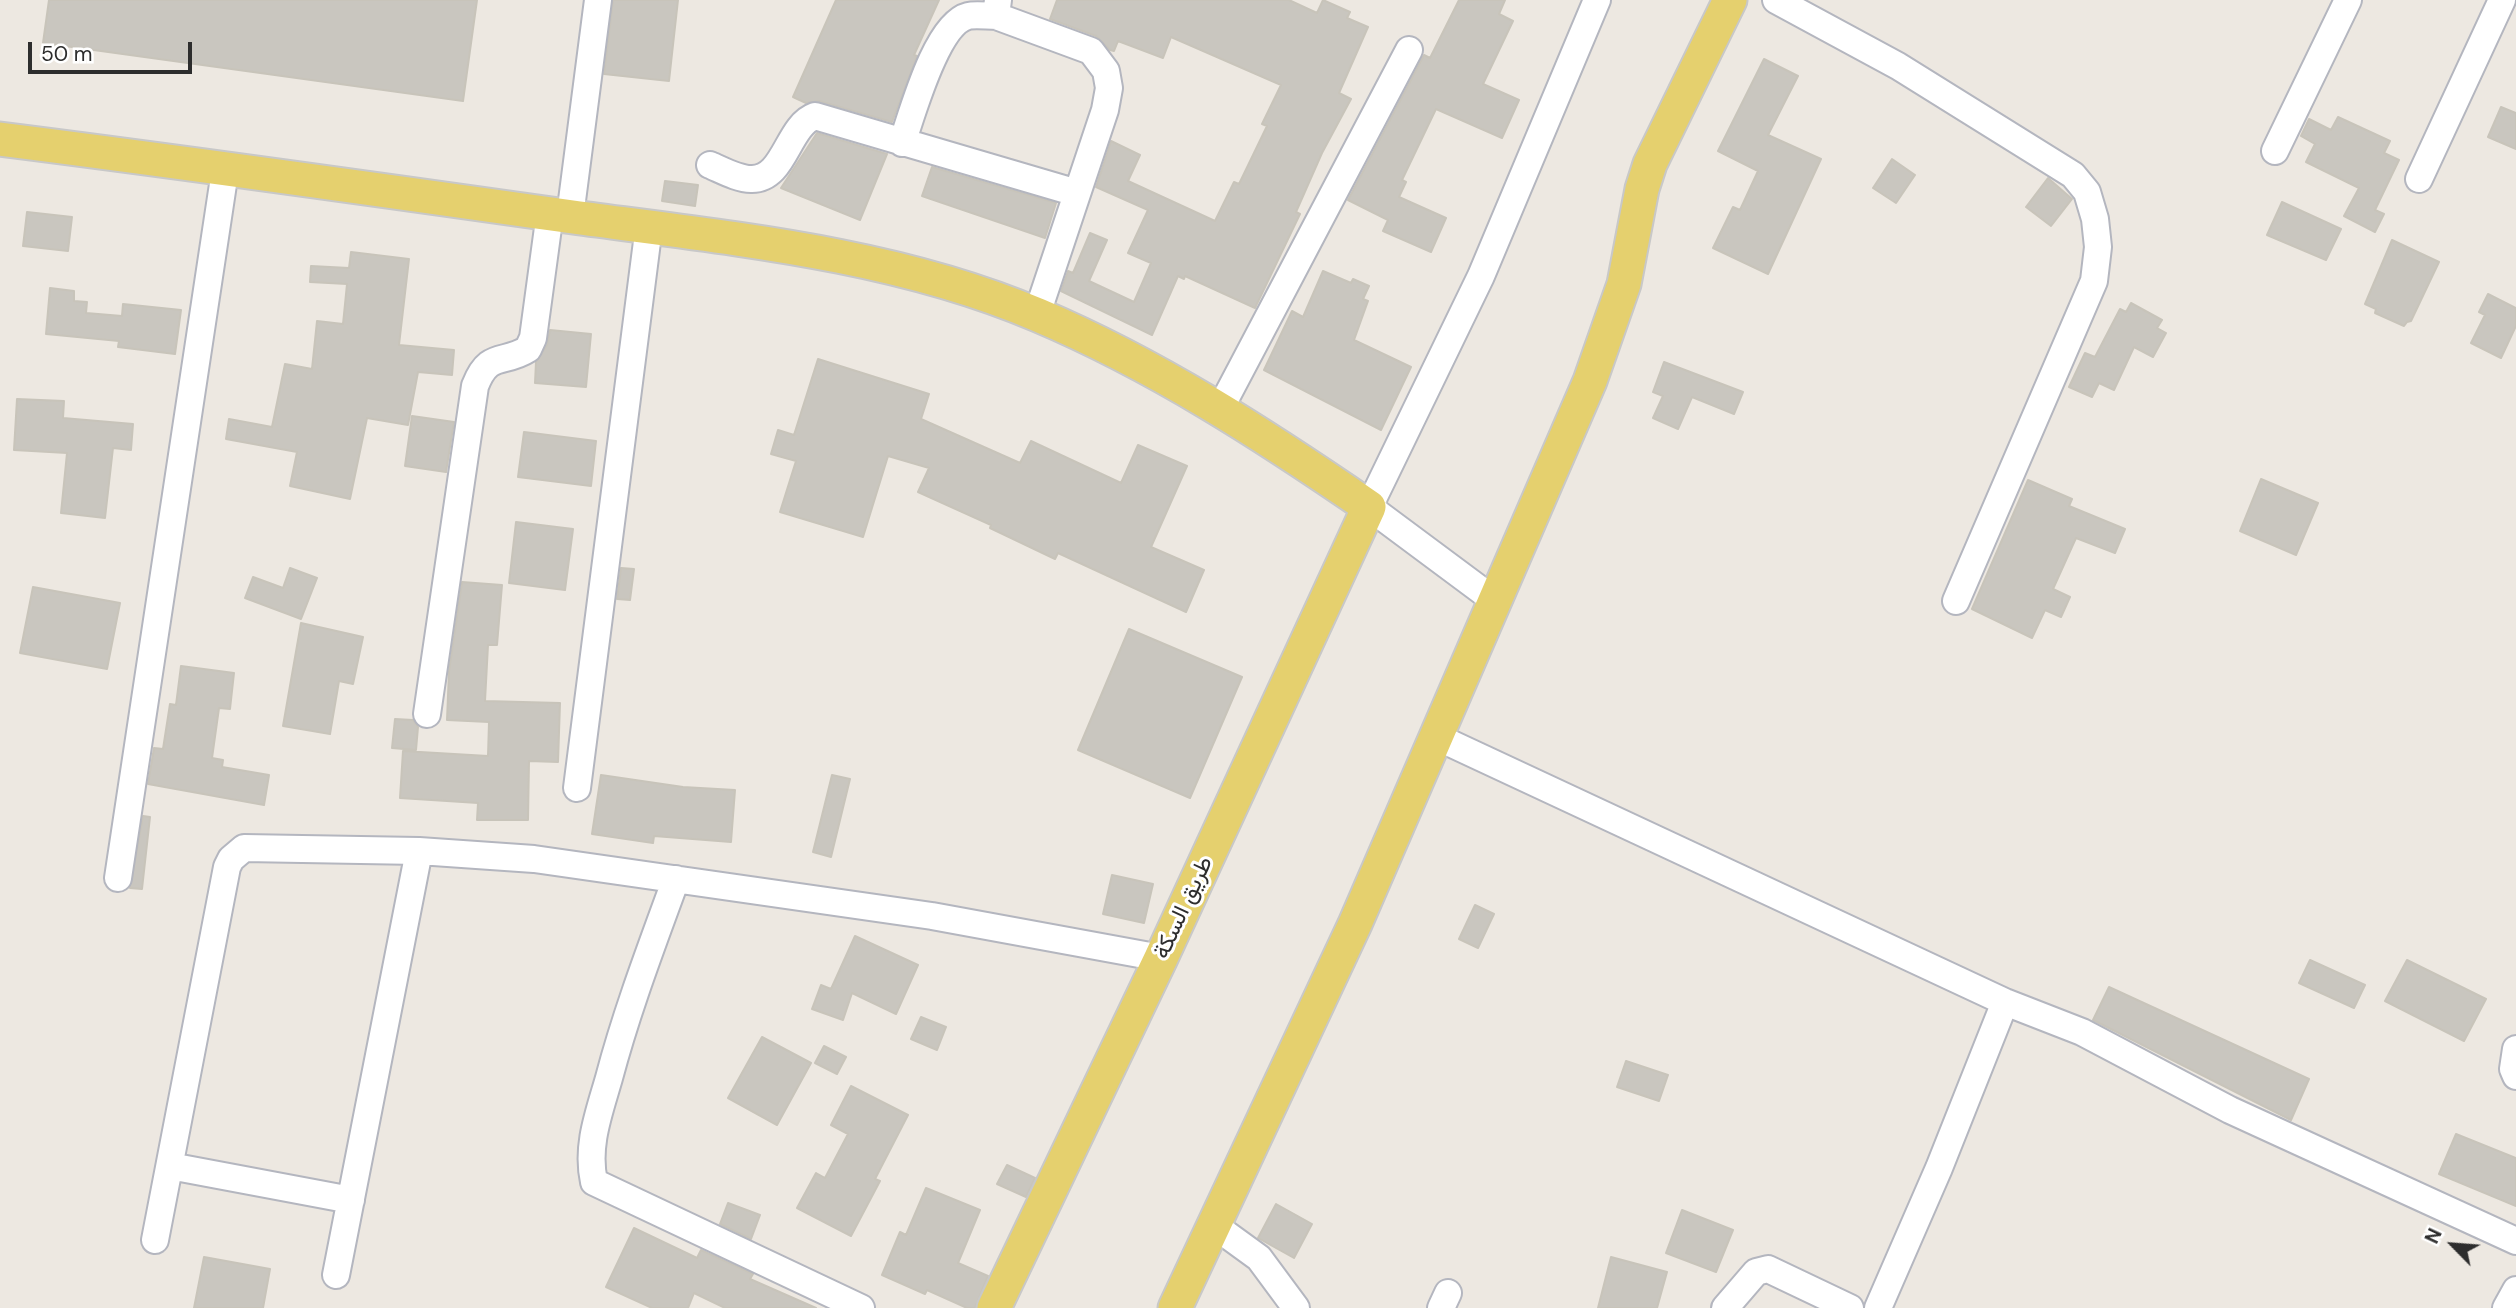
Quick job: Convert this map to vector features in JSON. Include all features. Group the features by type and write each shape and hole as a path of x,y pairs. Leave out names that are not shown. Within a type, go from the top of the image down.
{"main road":[{"path":"1175,1308 1282,1086 1437,737 1590,381 1624,284 1642,189 1650,164 1730,0"},
{"path":"0,139 725,237 906,272 1037,314 1128,357 1220,409 1369,507"},
{"name":"طريق السكة","path":"994,1308 1161,958 1369,507"}],"street":[{"path":"427,714 475,386 481,372 491,360 522,353 528,349 533,338 559,215 598,0"},
{"path":"1494,600 1369,507 1481,276 1597,0"},
{"path":"1776,0 1988,120 2073,175 2087,192 2098,247 2094,281 1955,601"},
{"path":"2275,151 2348,0"},
{"path":"2419,179 2502,0"},
{"path":"902,143 930,65 944,38 960,20 968,16 997,8 1091,51 1105,71 1109,88 1105,110 1037,314"},
{"path":"1220,409 1409,50"},
{"path":"709,165 750,179 760,178 778,163 801,124 815,116 1077,193"},
{"path":"118,878 225,171"},
{"path":"577,788 649,226"},
{"path":"1437,737 2005,1002 2082,1032 2230,1110 2516,1241"},
{"path":"155,1240 231,859 244,848 419,851 534,859 932,916 1161,958"},
{"path":"336,1275 419,851"},
{"path":"676,879 626,1015 592,1139 589,1162 593,1182 861,1308"},
{"path":"1878,1308 1940,1168 2005,1002"},
{"path":"2516,1049 2513,1069 2516,1076"},
{"path":"170,1166 351,1200"},
{"path":"1215,1226 1259,1258 1296,1308"},
{"path":"1725,1308 1756,1272 1768,1269 1850,1308"}],"building":[{"path":"49,0 477,0 463,101 43,43"},
{"path":"613,0 678,0 669,81 604,74"},
{"path":"836,0 939,0 914,55 917,56 892,122 819,101 806,103 793,97"},
{"path":"1057,0 1289,0 1317,13 1323,0 1350,12 1347,18 1368,27 1339,93 1351,99 1322,153 1296,212 1300,214 1255,308 1185,276 1184,279 1178,276 1152,335 1061,291 1068,271 1073,273 1090,233 1107,240 1089,281 1134,302 1151,263 1128,253 1148,210 1096,187 1111,141 1140,155 1128,181 1215,221 1234,182 1239,184 1267,126 1262,124 1281,85 1171,37 1163,58 1118,41 1114,51 1110,50 1096,36 1050,19"},
{"path":"1459,0 1505,0 1499,14 1513,21 1483,84 1519,100 1502,138 1436,109 1402,180 1406,182 1399,197 1446,218 1431,252 1383,231 1388,220 1348,200 1424,55 1430,58"},
{"path":"1764,59 1798,76 1768,135 1821,159 1768,274 1713,248 1733,207 1740,210 1758,171 1718,151"},
{"path":"2501,107 2516,113 2516,149 2488,137"},
{"path":"2338,117 2390,141 2384,153 2399,160 2375,210 2384,214 2375,232 2344,216 2359,188 2306,162 2315,144 2301,136 2309,119 2331,130"},
{"path":"817,133 887,154 860,220 781,188"},
{"path":"1892,159 1915,175 1896,203 1873,188"},
{"path":"932,167 1056,203 1045,238 922,196"},
{"path":"2048,178 2072,199 2051,226 2026,207"},
{"path":"665,181 698,185 695,206 662,201"},
{"path":"2282,202 2341,229 2326,260 2267,235"},
{"path":"27,212 72,217 68,251 23,246"},
{"path":"2392,240 2439,262 2411,321 2404,326 2375,313 2376,309 2365,304"},
{"path":"351,252 409,259 399,345 454,350 452,375 418,372 408,425 367,418 350,499 290,486 297,452 226,439 229,419 272,427 285,364 312,369 317,321 343,324 347,284 310,282 311,266 349,268"},
{"path":"1323,271 1351,283 1353,279 1369,286 1363,299 1368,301 1354,340 1411,367 1381,430 1264,370 1292,311 1303,317"},
{"path":"50,288 74,291 74,301 87,302 86,313 122,316 123,304 181,310 175,354 118,347 119,341 46,334"},
{"path":"2488,294 2516,308 2516,326 2501,358 2471,343 2485,315 2479,312"},
{"path":"2131,303 2162,320 2157,328 2166,333 2153,357 2134,347 2114,390 2099,383 2092,397 2069,387 2085,353 2095,357 2120,309 2126,312"},
{"path":"550,330 591,334 586,387 535,383 536,362 547,345"},
{"path":"818,359 929,394 921,419 1020,463 1031,441 1121,483 1138,445 1187,466 1151,547 1204,570 1186,612 1058,553 1055,559 990,528 991,525 918,492 929,468 888,456 863,537 780,512 796,461 771,454 778,430 794,435"},
{"path":"1664,362 1743,392 1734,414 1692,397 1678,429 1653,418 1663,396 1653,392"},
{"path":"17,399 64,401 63,418 133,424 131,450 113,448 105,518 61,513 67,453 14,450"},
{"path":"412,416 454,422 446,472 405,466"},
{"path":"524,432 596,441 591,486 518,477"},
{"path":"2261,479 2318,503 2296,555 2240,531"},
{"path":"2028,480 2072,499 2069,506 2125,529 2115,553 2076,538 2053,589 2070,597 2061,617 2045,610 2032,638 1972,609"},
{"path":"516,522 573,529 565,590 509,583"},
{"path":"290,568 317,578 301,619 245,598 253,577 283,588"},
{"path":"621,568 634,569 630,600 617,599"},
{"path":"462,582 502,585 497,645 488,645 485,701 560,703 558,762 529,761 528,820 477,820 478,803 400,798 403,751 488,756 489,722 447,720 449,671"},
{"path":"33,587 120,603 107,669 20,653"},
{"path":"301,623 363,637 353,684 339,681 330,734 283,726"},
{"path":"1129,629 1242,677 1190,798 1078,750"},
{"path":"181,666 234,673 230,709 219,708 212,758 223,760 222,767 269,775 264,805 148,784 154,748 163,749 170,704 176,705"},
{"path":"395,719 413,720 418,727 416,750 392,748"},
{"path":"601,775 683,787 735,790 731,842 654,836 653,843 592,834"},
{"path":"832,775 850,779 831,857 813,852"},
{"path":"143,816 150,817 142,889 130,888"},
{"path":"1112,875 1153,884 1144,923 1103,914"},
{"path":"1475,905 1494,914 1478,948 1459,939"},
{"path":"855,936 918,965 896,1014 852,993 843,1020 812,1009 821,985 831,989"},
{"path":"2310,960 2365,985 2354,1008 2299,983"},
{"path":"2407,960 2486,999 2464,1041 2385,1001"},
{"path":"2109,987 2309,1079 2291,1120 2093,1020"},
{"path":"921,1017 946,1027 937,1050 911,1039"},
{"path":"762,1037 811,1063 777,1125 728,1098"},
{"path":"824,1046 846,1057 837,1074 815,1063"},
{"path":"1626,1061 1668,1075 1659,1101 1617,1087"},
{"path":"851,1086 908,1115 875,1179 880,1181 851,1236 797,1208 816,1173 825,1178 848,1134 831,1125"},
{"path":"2456,1134 2516,1158 2516,1206 2439,1174"},
{"path":"1007,1165 1035,1178 1026,1197 997,1184"},
{"path":"926,1188 980,1210 958,1263 988,1276 975,1308 967,1308 927,1290 925,1294 882,1275 900,1232 906,1235"},
{"path":"728,1203 760,1215 751,1239 720,1224"},
{"path":"1276,1204 1312,1224 1294,1258 1258,1238"},
{"path":"1682,1210 1733,1230 1716,1272 1666,1253"},
{"path":"634,1228 697,1258 701,1250 753,1274 750,1279 816,1308 725,1308 694,1293 688,1308 652,1308 606,1287"},
{"path":"204,1257 270,1269 263,1308 194,1308"},
{"path":"1611,1257 1667,1272 1657,1308 1598,1308"}]}
